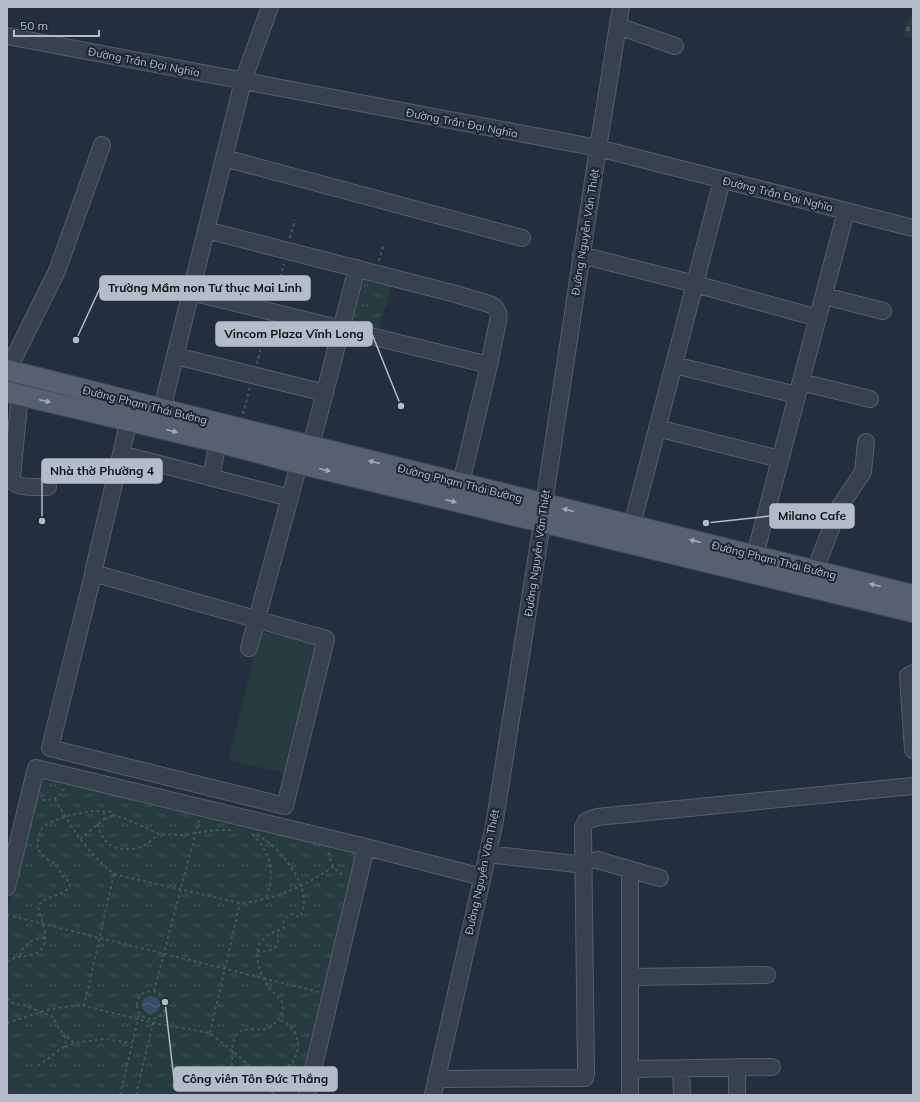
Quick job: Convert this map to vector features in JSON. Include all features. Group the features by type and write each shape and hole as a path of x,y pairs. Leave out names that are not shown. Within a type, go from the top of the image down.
{"main road":[{"name":"Đường Phạm Thái Bường","path":"8,370 162,409 299,464 543,513 752,564 815,570 913,594"},
{"name":"Đường Phạm Thái Bường","path":"14,394 128,420 311,446 461,483 543,513 632,525 752,564 913,612"}],"street":[{"path":"162,409 243,81 270,7"},
{"name":"Đường Nguyễn Văn Thiệt","path":"433,1095 494,826 543,513 581,255 621,7"},
{"path":"618,26 675,46"},
{"name":"Đường Trần Đại Nghĩa","path":"7,36 598,148 913,228"},
{"path":"8,370 58,272 102,145"},
{"path":"224,158 522,238"},
{"path":"632,525 722,180"},
{"path":"752,564 846,211"},
{"path":"206,230 357,268 492,305 496,309 499,318 461,483"},
{"path":"581,255 695,284 818,318"},
{"path":"311,446 357,268"},
{"path":"191,292 489,365"},
{"path":"824,296 883,311"},
{"path":"176,356 325,393"},
{"path":"674,365 799,388 870,399"},
{"path":"14,394 12,480 15,484 20,486 48,487"},
{"path":"93,573 326,639 285,806 50,748 93,573 128,420"},
{"path":"657,428 780,459"},
{"path":"211,477 220,433"},
{"path":"815,570 839,508 858,469 866,442"},
{"path":"121,454 290,498"},
{"path":"249,648 299,464"},
{"path":"913,673 908,676 913,750"},
{"path":"7,887 36,768 366,847 482,877"},
{"path":"436,1079 585,1078 591,863 583,828 586,821 597,817 913,786"},
{"path":"307,1095 366,847"},
{"path":"487,854 591,863 630,869 660,878"},
{"path":"630,869 630,1095"},
{"path":"630,977 767,974"},
{"path":"736,1067 737,1095"},
{"path":"630,1069 772,1067"},
{"path":"682,1068 682,1095"}],"path":[{"path":"376,273 384,243"},
{"path":"29,798 47,801 55,799 63,791 69,776"},
{"path":"55,799 80,839 99,862 114,874 240,903 256,902 300,886 314,880 334,866"},
{"path":"154,991 202,808"},
{"path":"7,962 20,956 32,955 38,952 43,946 46,934 38,906 45,898 64,892 70,885 62,876 57,864 41,854 37,848 42,830 47,825 66,817 90,811 108,811 112,815 126,819 159,834 183,835 215,830 234,830"},
{"path":"104,812 105,818"},
{"path":"80,839 97,824 105,818 109,819 112,815"},
{"path":"97,824 103,840 111,846 119,849 140,848 159,834"},
{"path":"205,1080 215,1079 223,1086 228,1086 232,1083 234,1080 234,1074 231,1070 233,1064 233,1042 235,1037 243,1030 249,1028 263,1029 270,1027 281,1016 283,1010 282,1002 275,993 269,989 257,958 258,945 262,939 272,932 284,928 283,923 287,916 292,914 299,918 301,916 304,902 293,868 276,847 269,842 248,833"},
{"path":"252,834 265,849 270,863 271,873 265,899"},
{"path":"330,839 329,856 334,866 340,873 358,880"},
{"path":"84,1006 114,874"},
{"path":"210,1033 240,903"},
{"path":"7,915 331,995"},
{"path":"257,951 266,952 276,947 279,940 277,931"},
{"path":"20,956 21,951 28,943 36,939 45,938"},
{"path":"154,991 162,996 165,1005 162,1014 154,1019 145,1018 140,1014 136,1007 138,998 145,992 154,991"},
{"path":"7,998 14,1004 24,1005 52,1016 70,1041 78,1043"},
{"path":"7,1023 50,1009 81,1005 153,1023 210,1033 233,1051 251,1068 274,1095"},
{"path":"120,1095 140,1014"},
{"path":"136,1095 154,1019"},
{"path":"251,1068 278,1070 295,1058 299,1046 296,1036 285,1022 278,1020"},
{"path":"38,1066 65,1046 66,1042 62,1030"},
{"path":"60,1049 78,1043 104,1039 132,1043"}],"green space":[{"path":"913,9 913,39 903,35"},
{"path":"366,274 393,281 378,331 352,323"},
{"path":"260,631 320,645 288,774 228,760"},
{"path":"42,777 348,847 354,853 356,861 301,1095 7,1095 7,910 38,780"}],"water":[{"path":"151,996 157,999 160,1005 157,1011 151,1014 145,1011 142,1005 145,999"}],"place":[{"name":"Trường Mầm non Tư thục Mai Linh","path":"76,340"},
{"name":"Vincom Plaza Vĩnh Long","path":"401,406"},
{"name":"Nhà thờ Phường 4","path":"42,521"},
{"name":"Milano Cafe","path":"706,523"},
{"name":"Công viên Tôn Đức Thắng","path":"165,1002"}]}
